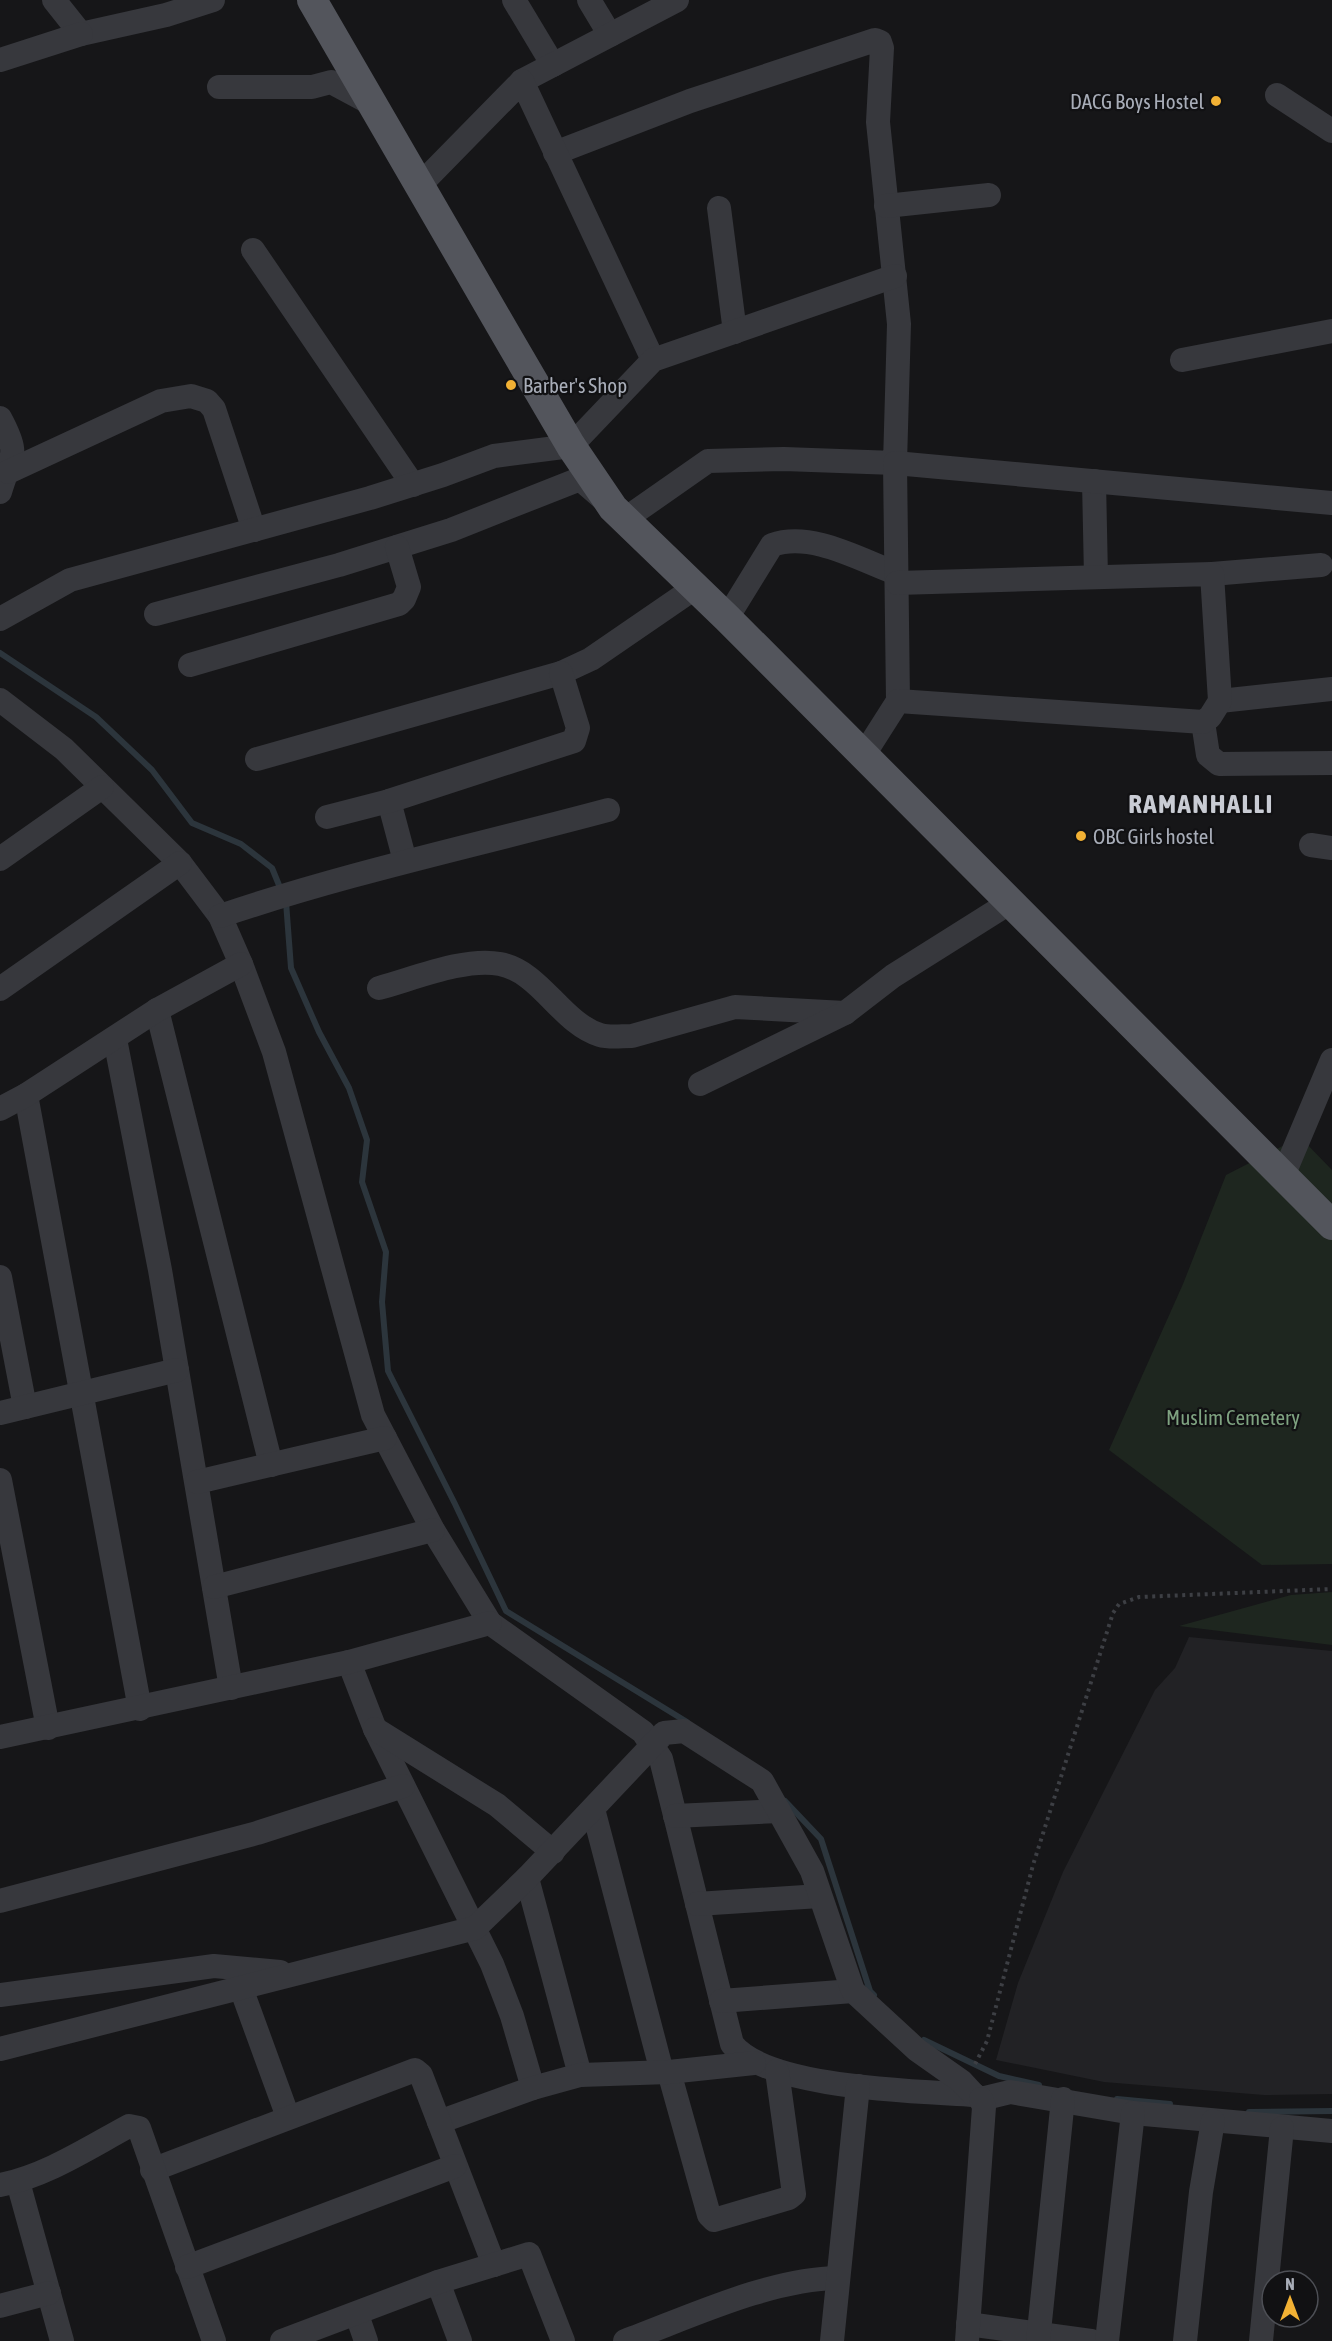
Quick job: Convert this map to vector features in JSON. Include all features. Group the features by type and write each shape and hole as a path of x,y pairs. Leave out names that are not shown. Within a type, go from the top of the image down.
{"main road":[{"path":"311,5 372,104 571,446 619,514 723,614 1332,1225"}],"street":[{"path":"54,0 81,34"},
{"path":"0,60 81,34 165,15 213,0"},
{"path":"514,0 554,65"},
{"path":"589,0 610,35"},
{"path":"419,186 522,81 610,35 663,3"},
{"path":"555,153 690,101 875,40 880,42 882,48 878,122 900,324 895,463 898,701 863,756"},
{"path":"522,81 653,360"},
{"path":"219,87 312,87 332,82 372,104"},
{"path":"1277,95 1332,131"},
{"path":"886,206 989,195"},
{"path":"719,208 735,332"},
{"path":"253,250 413,484"},
{"path":"0,619 70,580 413,484 494,456 571,446 653,360 895,276"},
{"path":"1182,360 1332,332"},
{"path":"4,482 161,401 191,396 207,401 214,409 254,530"},
{"path":"0,418 12,440 14,452 4,482"},
{"path":"156,614 451,530 580,479 619,514 708,461 784,459 895,463 1332,503"},
{"path":"1094,482 1096,577"},
{"path":"257,759 561,673 591,659 693,589 723,614 772,545 785,540 820,545 897,578 1212,574 1321,565"},
{"path":"190,665 399,604 409,587 397,547"},
{"path":"898,701 1203,722 1210,717 1220,701 1212,574"},
{"path":"327,817 388,801 574,741 578,728 561,673"},
{"path":"1220,701 1332,690"},
{"path":"0,700 64,749 102,786 180,863 220,916 241,964 274,1052 373,1415 433,1530 490,1623 643,1732 661,1759 732,2044 754,2063 777,2071 858,2086 978,2097 1010,2092 1063,2099 1133,2113 1332,2131"},
{"path":"1203,722 1208,755 1220,764 1332,763"},
{"path":"3,852 102,786"},
{"path":"388,801 405,861"},
{"path":"220,916 287,894 405,861 468,848 608,810"},
{"path":"0,989 180,863"},
{"path":"700,1084 845,1013 893,976 1009,903"},
{"path":"0,1109 115,1039 157,1010 241,964"},
{"path":"379,988 464,965 501,964 521,973 585,1028 600,1035 614,1037 632,1036 735,1007 845,1013"},
{"path":"157,1010 271,1465"},
{"path":"115,1039 177,1370 231,1688"},
{"path":"1283,1176 1332,1060"},
{"path":"26,1095 140,1708"},
{"path":"0,1277 25,1407"},
{"path":"0,1413 177,1370"},
{"path":"197,1482 385,1438"},
{"path":"0,1480 48,1728"},
{"path":"214,1587 433,1530"},
{"path":"0,1737 349,1662 490,1623"},
{"path":"349,1662 375,1729 475,1928 502,1989 533,2088"},
{"path":"375,1729 434,1763 467,1789 497,1805 553,1852"},
{"path":"0,2049 475,1928 553,1852 664,1733 684,1731 762,1781 812,1871 853,1991 917,2050 961,2081 978,2097 984,2107 968,2333 1090,2341"},
{"path":"0,1901 257,1833 403,1785"},
{"path":"593,1809 666,2072 709,2215 714,2220 751,2211 789,2198 794,2194 777,2071"},
{"path":"675,1816 778,1811"},
{"path":"527,1878 580,2075"},
{"path":"697,1904 820,1896"},
{"path":"0,1995 213,1966 300,1973"},
{"path":"241,1988 288,2118"},
{"path":"721,2001 853,1991"},
{"path":"439,2122 533,2088 580,2075 666,2072 754,2063"},
{"path":"152,2170 415,2070 421,2075 494,2265"},
{"path":"832,2341 858,2086"},
{"path":"1038,2338 1063,2099"},
{"path":"1107,2341 1133,2113"},
{"path":"1185,2341 1201,2192 1213,2121"},
{"path":"62,2341 49,2294 9,2183 134,2125 139,2128 214,2341"},
{"path":"1262,2341 1282,2128"},
{"path":"187,2267 455,2166"},
{"path":"282,2341 357,2315 438,2282 530,2254 563,2341"},
{"path":"625,2341 768,2289 811,2278 838,2278"},
{"path":"438,2282 460,2341"},
{"path":"0,2306 49,2294"},
{"path":"357,2315 366,2341"}],"path":[{"path":"980,2056 1033,1864 1113,1613 1119,1604 1139,1598 1332,1589"}],"shaded area":[{"path":"1189,1637 1332,1651 1332,2094 1264,2095 1104,2082 996,2060 1018,1983 1063,1872 1155,1690 1175,1668"}],"green space":[{"name":"Muslim Cemetery","path":"1300,1137 1332,1170 1332,1564 1262,1565 1109,1450 1183,1284 1226,1175"},
{"path":"1332,1592 1332,1645 1179,1626 1291,1595"}],"waterway":[{"path":"0,653 96,717 152,770 192,823 241,844 272,868 281,890"},
{"path":"286,902 291,968 319,1032 349,1088 367,1140 362,1182 386,1252 382,1302 388,1371 506,1611 687,1722"},
{"path":"785,1801 821,1839 870,1991 874,1995"},
{"path":"924,2040 999,2076 1039,2085"},
{"path":"1117,2099 1170,2104"},
{"path":"1249,2112 1332,2111"}],"place":[{"name":"DACG Boys Hostel","path":"1216,101"},
{"name":"Barber's Shop","path":"511,385"},
{"name":"OBC Girls hostel","path":"1081,836"}],"district":[{"name":"RAMANHALLI","path":"1201,803"}]}
